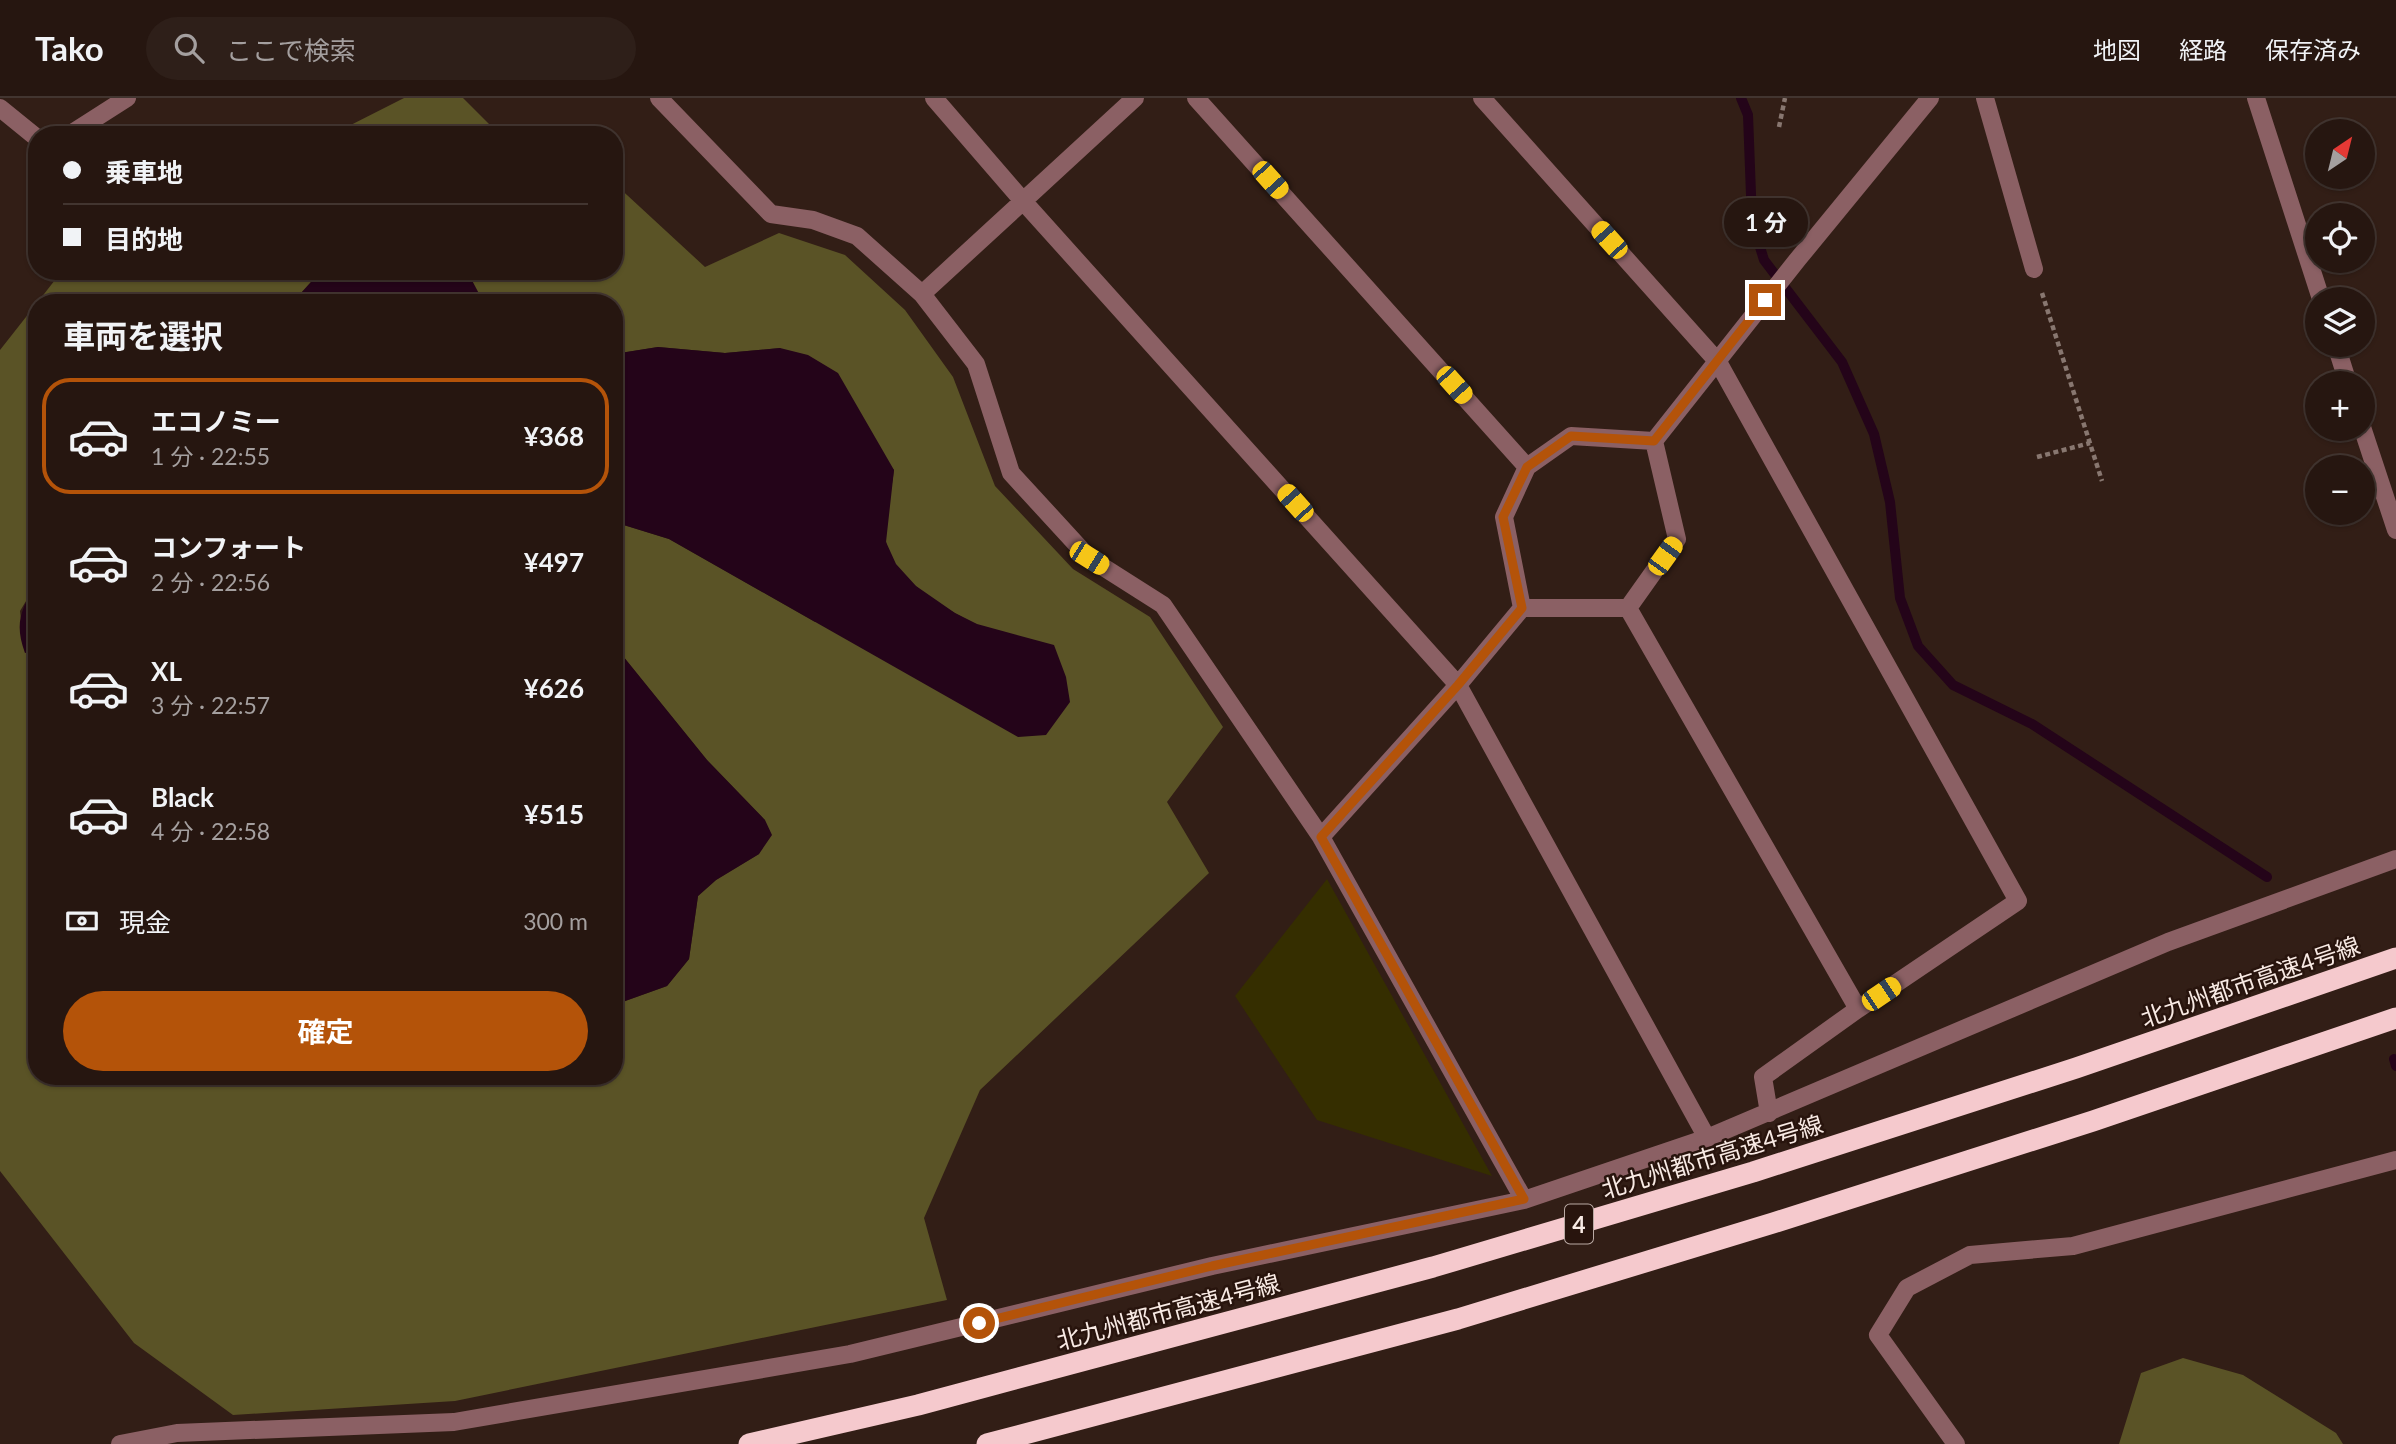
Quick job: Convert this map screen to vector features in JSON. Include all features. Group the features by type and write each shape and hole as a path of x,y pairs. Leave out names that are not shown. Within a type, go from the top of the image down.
{"highway":[{"name":"北九州都市高速4号線","path":"749,1444 918,1405 1433,1267 1766,1168 2076,1068 2396,958"},
{"name":"4","path":"987,1444 1458,1319 2093,1121 2396,1018"}],"street":[{"path":"83,126 127,98"},
{"path":"659,98 771,214 813,220 857,236 922,294 976,364 1011,472 1089,558 1163,605 1321,837 1524,1199"},
{"path":"934,98 1023,201 1458,685 1707,1138"},
{"path":"922,294 1135,98"},
{"path":"1196,98 1527,467"},
{"path":"1482,98 1718,362 2018,901 1763,1077 1769,1113"},
{"path":"1654,441 1930,98"},
{"path":"1984,98 2035,269"},
{"path":"2256,98 2317,287"},
{"path":"0,108 28,131"},
{"path":"1522,608 1503,517 1527,467 1571,436 1654,441"},
{"path":"1628,608 1677,539 1654,441"},
{"path":"2369,441 2388,481 2396,530"},
{"path":"1321,837 1458,685 1522,608"},
{"path":"1522,608 1628,608"},
{"path":"1628,608 1858,1009"},
{"path":"120,1444 177,1433 454,1422 850,1354 1212,1266 1524,1199 1707,1138 2168,942 2396,859"},
{"path":"1956,1444 1878,1335 1906,1288 1970,1255 2073,1245 2396,1160"}],"path":[{"path":"1779,127 1785,98"},
{"path":"2035,269 2102,481"},
{"path":"2037,457 2090,443"}],"shaded area":[{"path":"404,98 463,98 491,126 349,126"},
{"path":"623,191 705,267 779,233 845,255 905,310 953,377 995,486 1073,569 1150,617 1223,727 1167,802 1209,873 980,1090 924,1218 947,1300 455,1401 233,1415 134,1343 0,1171 0,350 28,314 28,598 20,611 25,652 28,652 28,1085 623,1085 623,1002 667,986 689,959 698,896 716,880 759,854 765,820 707,760 623,656 623,525 669,539 815,622 976,624 922,591 898,567 886,541 894,470 780,348 725,353 658,347 623,353 623,294 477,294 471,280 623,280"},
{"path":"55,280 313,280 300,294 44,294"},
{"path":"313,280 472,280 479,294 300,294"},
{"path":"658,347 725,353 780,348 808,355 838,373 894,470 886,542 896,564 916,586 955,613 977,624 1054,645 1066,677 1070,702 1046,735 1018,737 669,539 623,525 623,353"},
{"path":"27,601 28,652 25,653 20,625"},
{"path":"623,656 707,760 765,820 772,835 759,854 716,880 698,896 689,959 667,986 623,1002"},
{"path":"1327,879 1492,1176 1317,1120 1235,996"},
{"path":"2183,1358 2243,1375 2336,1433 2343,1444 2119,1444 2141,1373"}],"waterway":[{"path":"1741,98 1748,115 1752,221 1764,260 1842,362 1874,434 1890,502 1900,598 1918,646 1953,685 2032,724 2267,877"},
{"path":"2394,1059 2396,1066"}],"route":[{"path":"979,1323 1212,1266 1524,1199 1321,837 1458,685 1522,608 1503,517 1527,467 1571,436 1654,441 1765,300"}]}
